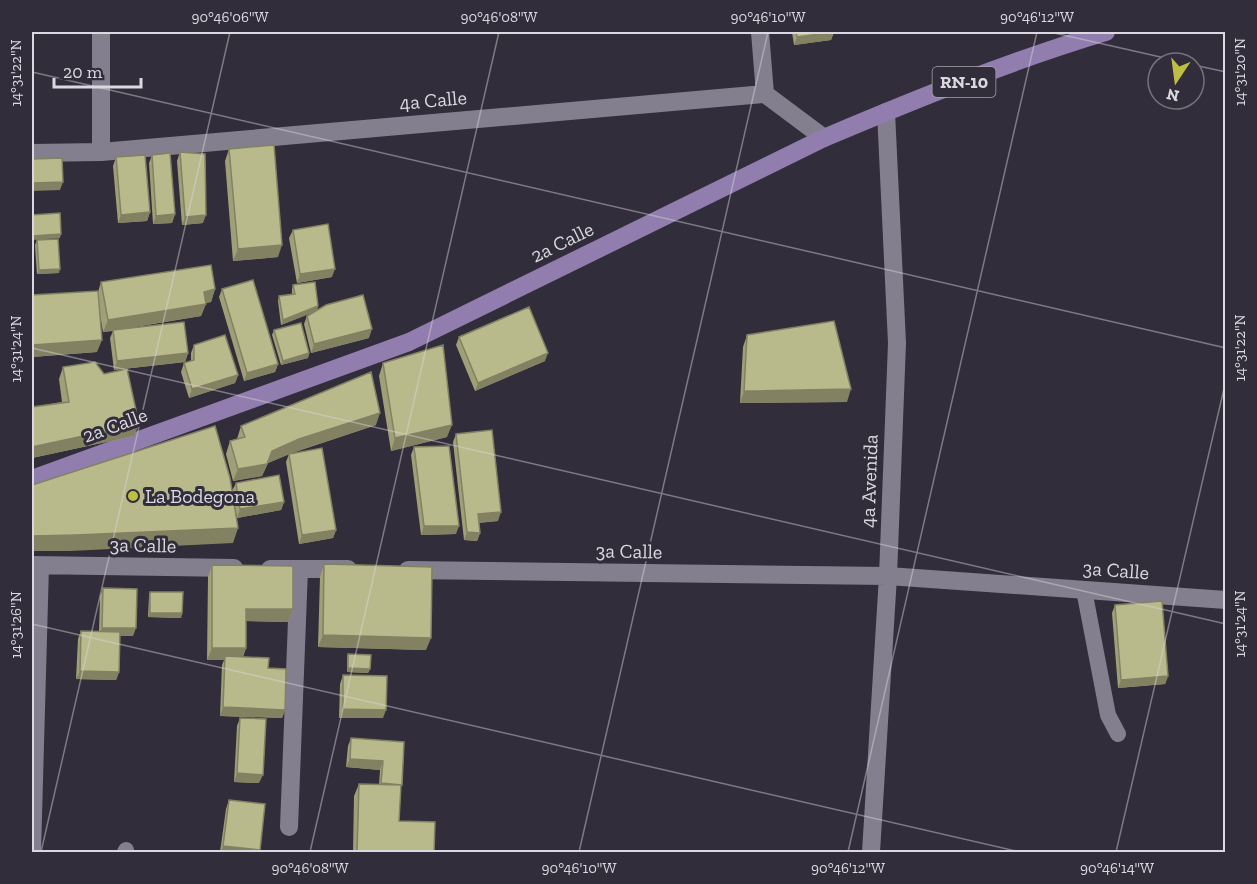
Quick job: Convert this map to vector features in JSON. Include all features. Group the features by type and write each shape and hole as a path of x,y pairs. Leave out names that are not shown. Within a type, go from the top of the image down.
{"main road":[{"name":"2a Calle","path":"32,479 409,342 824,138 886,112 1064,45 1106,32"}],"street":[{"path":"101,32 101,152"},
{"path":"760,32 765,94 824,138"},
{"name":"4a Calle","path":"32,153 101,152 765,94"},
{"name":"4a Avenida","path":"870,852 888,576 897,343 886,112"},
{"path":"32,852 36,566"},
{"name":"3a Calle","path":"36,566 370,570"},
{"path":"289,827 299,569"},
{"name":"3a Calle","path":"393,570 888,576 1226,600"}],"lane":[{"path":"1084,590 1108,715 1118,734"}],"building":[{"path":"796,32 834,32 797,37"},
{"path":"274,145 282,245 238,249 229,149"},
{"path":"180,152 205,154 206,215 185,217"},
{"path":"170,153 175,214 156,216 152,155"},
{"path":"145,155 150,212 121,215 116,157"},
{"path":"62,158 63,182 32,183 32,159"},
{"path":"60,213 61,234 32,236 32,215"},
{"path":"328,224 335,269 300,274 293,230"},
{"path":"58,239 60,269 39,270 37,240"},
{"path":"211,265 215,289 204,292 206,304 108,320 101,282"},
{"path":"253,280 278,364 247,373 222,289"},
{"path":"315,282 318,306 283,320 279,296 295,294 293,285"},
{"path":"98,291 102,340 32,345 32,295"},
{"path":"363,295 372,329 314,344 307,316 326,305"},
{"path":"529,307 548,353 478,383 459,337"},
{"path":"834,321 851,389 744,391 747,335"},
{"path":"184,322 188,353 117,361 113,330"},
{"path":"301,323 309,353 283,361 274,330"},
{"path":"225,335 238,375 192,389 184,363 194,360 194,345"},
{"path":"443,345 452,425 395,438 383,363"},
{"path":"95,362 104,374 127,369 139,424 32,447 32,407 69,402 63,367"},
{"path":"371,372 380,413 299,439 272,451 267,464 238,469 230,441 245,437 241,426"},
{"name":"La Bodegona","path":"215,426 230,478 238,528 32,536 32,485"},
{"path":"492,430 501,512 478,514 480,533 467,532 456,434"},
{"path":"449,446 459,526 424,526 414,447"},
{"path":"322,448 336,530 302,535 289,454"},
{"path":"279,475 284,502 240,509 236,483"},
{"path":"324,564 432,567 431,638 323,635"},
{"path":"212,565 293,566 293,609 246,609 246,648 212,648"},
{"path":"103,588 137,589 136,628 102,628"},
{"path":"150,592 183,592 182,613 150,613"},
{"path":"1162,601 1168,676 1121,680 1115,605"},
{"path":"81,631 120,632 119,672 80,671"},
{"path":"348,654 371,655 370,669 348,668"},
{"path":"225,656 269,658 268,668 286,669 285,710 223,707"},
{"path":"343,675 387,676 386,710 343,709"},
{"path":"240,718 266,719 263,775 237,773"},
{"path":"351,738 404,742 402,785 381,783 383,761 350,759"},
{"path":"359,784 401,785 399,821 435,822 434,852 357,852"},
{"path":"229,800 265,804 260,850 223,846"}],"place":[{"name":"La Bodegona","path":"133,496"}]}
